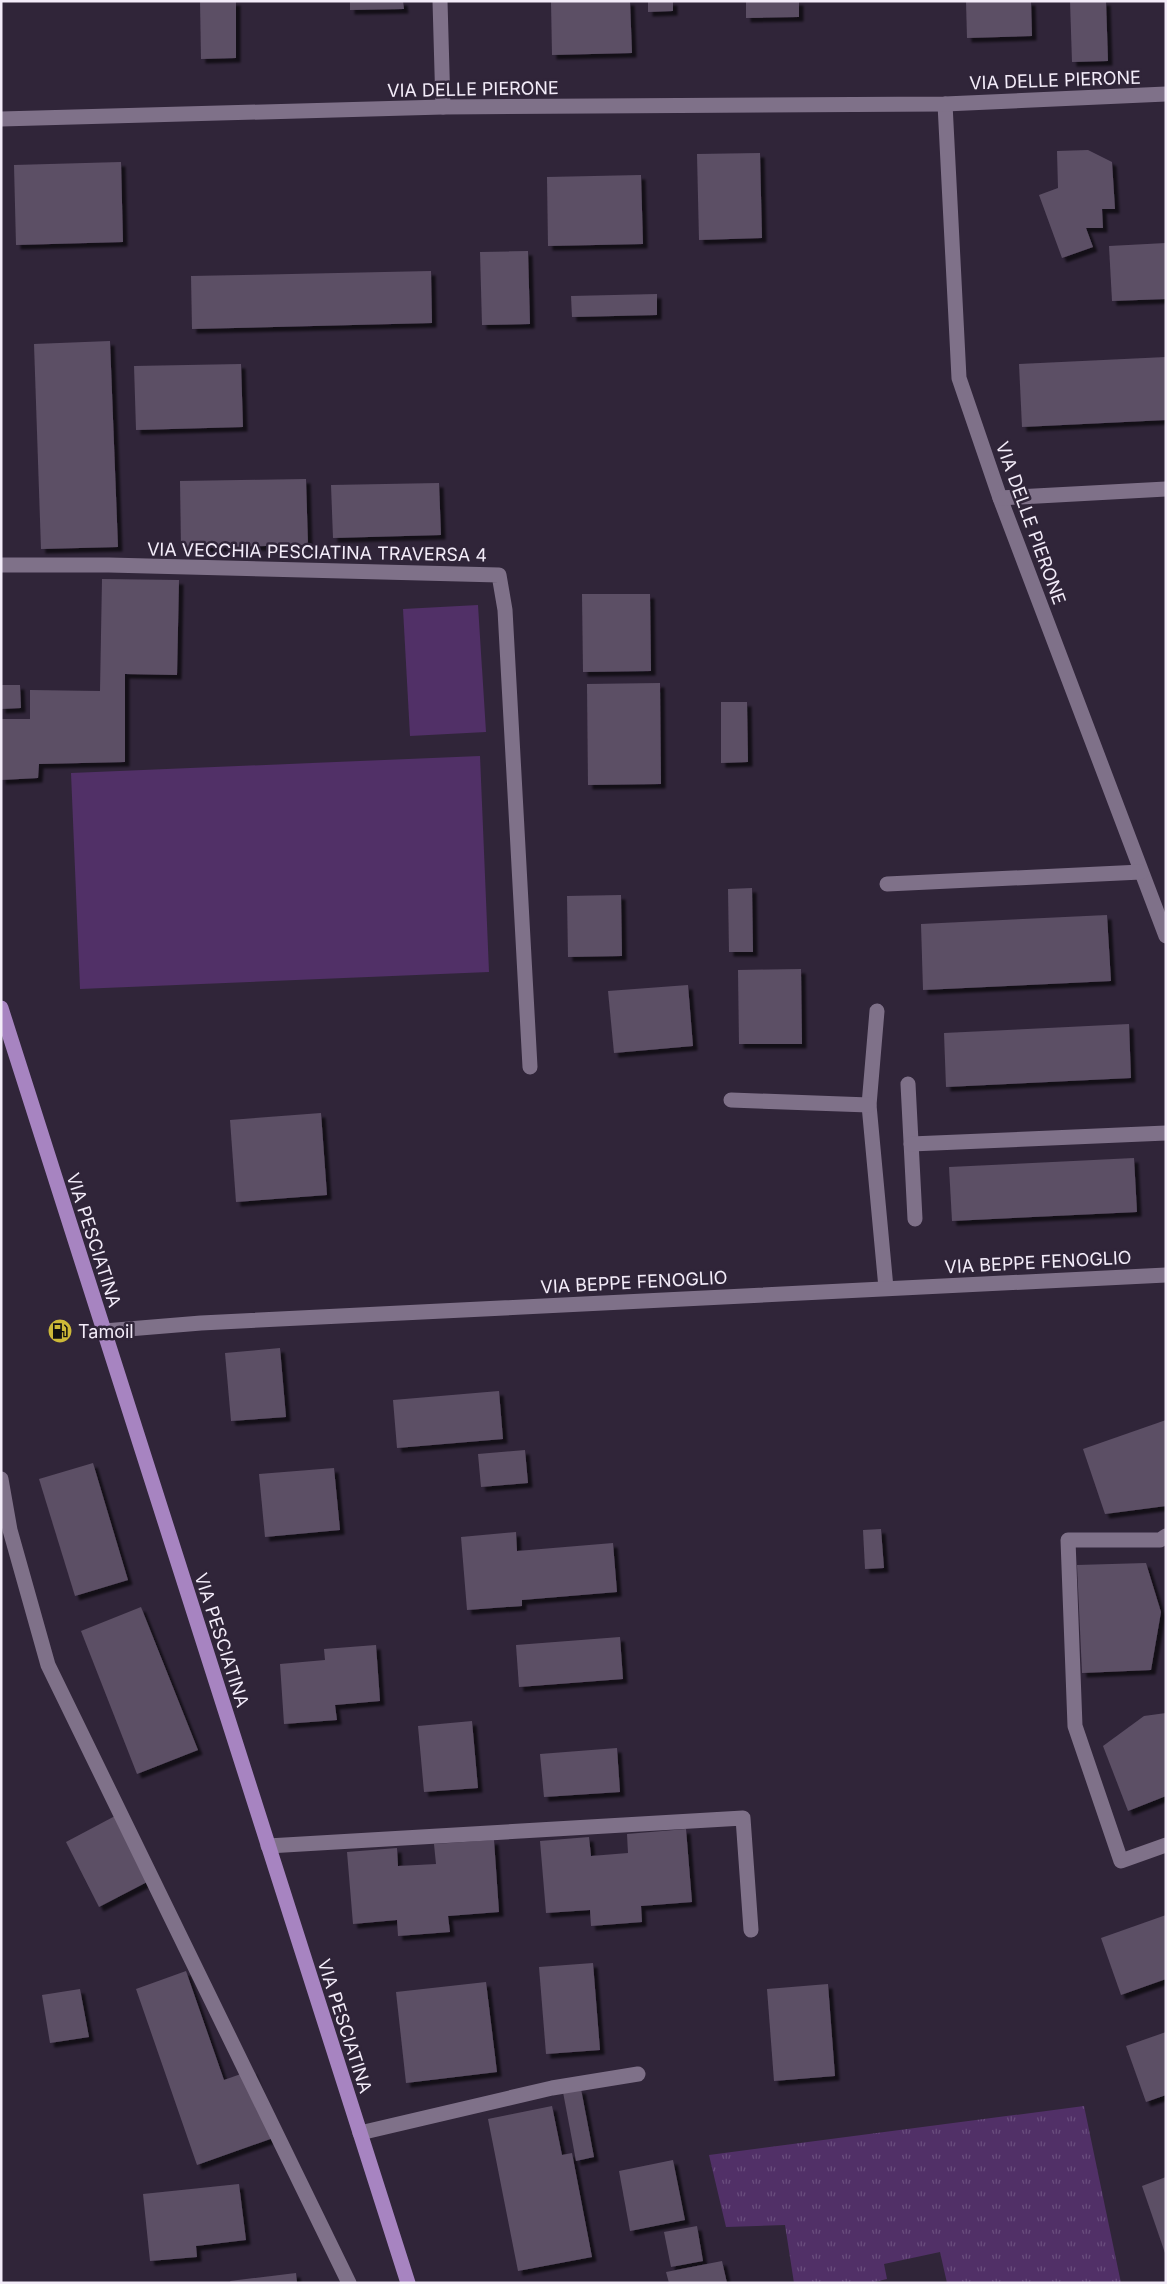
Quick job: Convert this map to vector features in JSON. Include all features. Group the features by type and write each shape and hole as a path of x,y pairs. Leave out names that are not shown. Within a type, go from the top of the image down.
{"main road":[{"name":"VIA PESCIATINA","path":"1,1008 408,2283"}],"street":[{"path":"440,1 443,107"},
{"name":"VIA DELLE PIERONE","path":"1,118 443,107 945,104 1166,94"},
{"name":"VIA DELLE PIERONE","path":"945,104 960,378 1000,498 1166,936"},
{"path":"1000,498 1166,489"},
{"name":"VIA VECCHIA PESCIATINA TRAVERSA 4","path":"1,565 108,565 498,575 505,610 530,1066"},
{"path":"887,884 1141,872"},
{"path":"877,1011 869,1105 886,1288"},
{"path":"908,1084 915,1219"},
{"path":"731,1100 869,1105"},
{"path":"911,1144 1166,1133"},
{"name":"VIA BEPPE FENOGLIO","path":"104,1331 201,1323 1166,1275"},
{"path":"1,1479 10,1530 48,1665 349,2283"},
{"path":"1166,1536 1160,1540 1068,1540 1075,1726 1120,1861 1166,1845"},
{"path":"268,1846 743,1818 750,1930"},
{"path":"360,2133 552,2088 638,2074"}],"green space":[{"path":"478,605 486,732 410,736 403,609"},
{"path":"480,756 489,972 80,989 71,773"},
{"path":"1084,2106 1121,2283 947,2283 940,2252 884,2264 887,2279 870,2283 794,2283 785,2225 726,2227 709,2155"}],"building":[{"path":"200,1 236,1 236,58 201,59"},
{"path":"350,1 403,1 404,9 350,10"},
{"path":"551,1 630,1 632,53 552,55"},
{"path":"648,1 673,1 673,11 648,12"},
{"path":"746,1 799,1 799,17 746,18"},
{"path":"966,1 1031,1 1032,36 967,38"},
{"path":"1070,1 1106,1 1108,61 1072,62"},
{"path":"1088,150 1112,162 1115,209 1102,209 1103,228 1086,228 1093,247 1062,258 1039,195 1058,188 1057,151"},
{"path":"760,153 762,238 699,240 697,154"},
{"path":"121,162 123,242 16,245 14,165"},
{"path":"641,175 643,244 548,246 547,177"},
{"path":"1166,243 1166,299 1112,301 1109,246"},
{"path":"528,251 530,324 482,325 480,252"},
{"path":"431,271 432,323 192,329 191,276"},
{"path":"657,294 657,315 572,317 571,296"},
{"path":"110,341 118,547 41,549 34,344"},
{"path":"1166,357 1166,420 1022,427 1019,364"},
{"path":"241,364 243,427 136,430 134,366"},
{"path":"306,479 308,545 181,548 180,481"},
{"path":"439,483 441,535 333,538 331,485"},
{"path":"102,579 179,580 177,675 125,674 125,762 39,764 38,778 1,780 1,719 30,719 30,690 100,691"},
{"path":"582,594 650,594 651,671 583,672"},
{"path":"660,683 661,784 588,785 587,684"},
{"path":"1,685 20,685 21,708 1,709"},
{"path":"721,702 747,702 748,762 721,763"},
{"path":"752,888 753,952 729,952 728,889"},
{"path":"621,895 622,956 568,957 567,896"},
{"path":"1107,915 1111,981 923,990 921,924"},
{"path":"801,969 802,1044 739,1044 738,970"},
{"path":"688,985 693,1046 614,1053 608,991"},
{"path":"1129,1024 1131,1078 946,1087 944,1033"},
{"path":"321,1113 327,1195 236,1202 230,1120"},
{"path":"1134,1158 1137,1212 952,1221 949,1167"},
{"path":"280,1348 286,1417 231,1421 225,1353"},
{"path":"499,1391 503,1439 397,1448 393,1400"},
{"path":"1166,1420 1166,1506 1105,1514 1083,1449"},
{"path":"525,1450 528,1483 481,1487 478,1454"},
{"path":"93,1463 128,1580 75,1596 39,1479"},
{"path":"334,1468 340,1530 265,1537 259,1474"},
{"path":"881,1529 884,1568 865,1569 863,1530"},
{"path":"516,1532 517,1551 613,1543 617,1592 522,1600 522,1606 467,1610 461,1537"},
{"path":"1146,1563 1161,1612 1151,1670 1082,1673 1077,1565"},
{"path":"141,1607 198,1750 137,1774 81,1631"},
{"path":"620,1637 623,1679 519,1687 516,1645"},
{"path":"376,1645 380,1701 335,1705 337,1720 284,1724 280,1664 325,1660 324,1649"},
{"path":"1166,1713 1166,1796 1128,1811 1103,1746 1144,1716"},
{"path":"472,1721 478,1788 424,1792 418,1726"},
{"path":"617,1748 620,1792 544,1797 540,1754"},
{"path":"115,1816 149,1881 99,1907 66,1842"},
{"path":"686,1829 692,1902 641,1906 642,1922 591,1926 590,1910 546,1913 540,1841 589,1837 591,1856 628,1853 627,1834"},
{"path":"494,1840 499,1912 448,1916 450,1932 398,1936 397,1920 353,1924 347,1852 397,1848 398,1866 436,1864 434,1844"},
{"path":"1166,1915 1166,1979 1121,1995 1101,1938"},
{"path":"593,1963 600,2050 546,2054 539,1967"},
{"path":"186,1971 224,2080 252,2070 276,2137 197,2165 136,1989"},
{"path":"486,1982 497,2072 406,2083 396,1992"},
{"path":"828,1984 835,2076 774,2081 767,1989"},
{"path":"80,1989 89,2037 50,2043 42,1995"},
{"path":"1166,2032 1166,2095 1146,2102 1126,2046"},
{"path":"581,2089 594,2157 576,2161 563,2092"},
{"path":"552,2106 562,2155 572,2153 592,2257 518,2271 488,2119"},
{"path":"673,2160 685,2220 630,2231 619,2171"},
{"path":"1166,2177 1166,2253 1165,2253 1142,2186"},
{"path":"239,2184 246,2240 196,2246 197,2257 150,2261 143,2194"},
{"path":"697,2226 703,2261 671,2267 664,2232"},
{"path":"722,2261 727,2283 669,2283 666,2272"},
{"path":"296,2273 297,2283 231,2283 230,2281"}],"place":[{"name":"Tamoil","path":"60,1331"}]}
